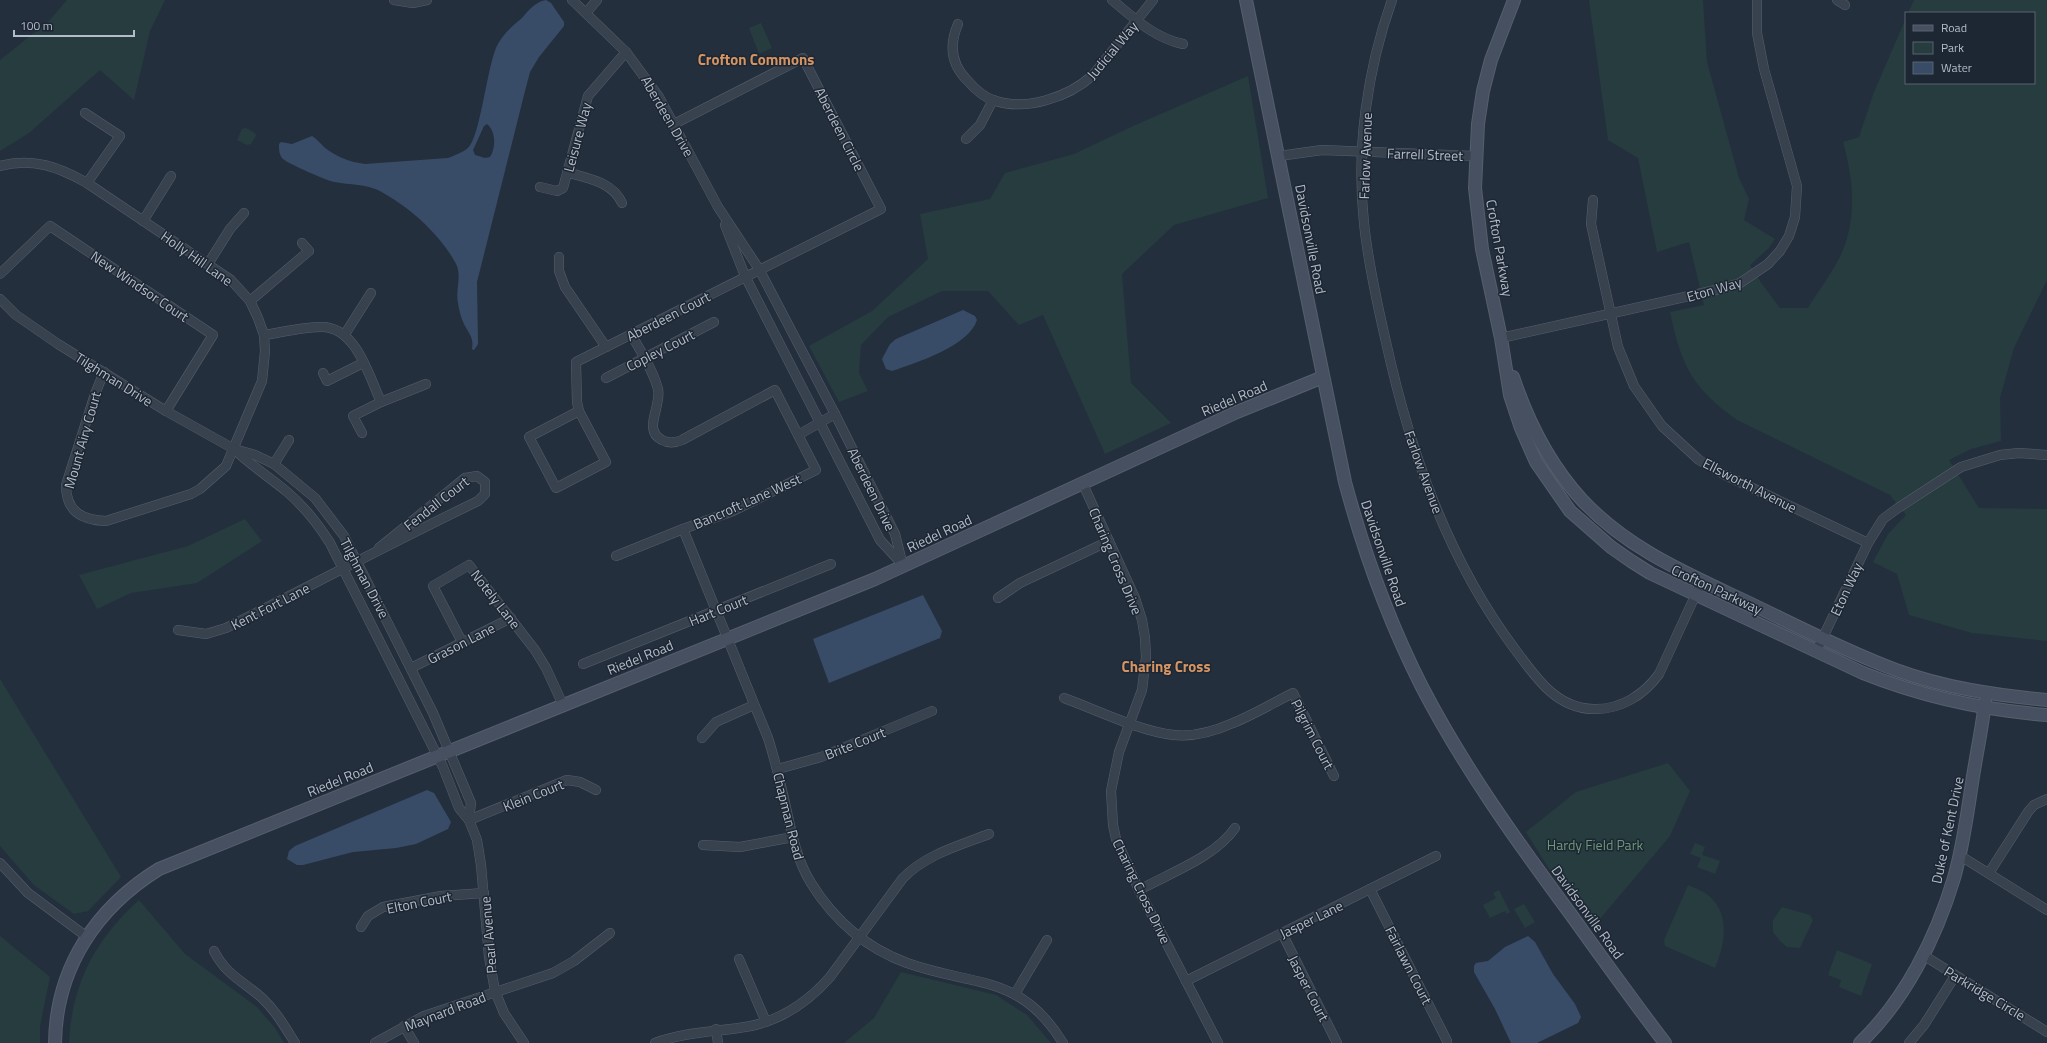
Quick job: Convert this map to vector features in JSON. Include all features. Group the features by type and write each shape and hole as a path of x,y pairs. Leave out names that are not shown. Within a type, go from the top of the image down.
{"street":[{"path":"394,0 413,3 427,0"},
{"name":"Aberdeen Drive","path":"572,0 626,52 652,86 718,206 759,269 835,414 895,534 903,566"},
{"path":"586,13 597,0"},
{"path":"1112,0 1163,38 1183,44"},
{"name":"Judicial Way","path":"958,24 952,43 954,60 958,70 972,87 993,100 1016,104 1037,102 1077,88 1093,75 1153,0"},
{"name":"Davidsonville Road","path":"1246,0 1345,482 1357,527 1388,614 1423,688 1464,758 1518,841 1665,1043"},
{"name":"Farlow Avenue","path":"1392,0 1377,50 1370,81 1362,152 1363,201 1367,248 1398,395 1413,446 1429,492 1467,572 1503,632 1541,684 1549,692 1567,703 1588,709 1609,708 1631,700 1647,689 1659,674 1702,581"},
{"name":"Crofton Parkway","path":"1514,0 1491,60 1483,90 1475,156 1477,218 1501,338 1510,395 1520,428 1536,462 1570,510 1611,547 1650,573 1816,652 1892,685 1984,709 2047,715"},
{"name":"Eton Way","path":"1501,338 1716,290 1740,283 1756,274 1780,251 1789,236 1795,217 1797,186 1763,63 1758,33 1758,0"},
{"path":"1837,0 1845,5"},
{"name":"Leisure Way","path":"540,187 560,191 567,172 588,96 626,52"},
{"name":"Aberdeen Circle","path":"674,124 803,58 881,209 759,269"},
{"path":"966,139 980,125 993,100"},
{"path":"85,113 120,136 87,183"},
{"name":"Farrell Street","path":"1279,156 1310,150 1475,156"},
{"name":"Holly Hill Lane","path":"0,166 21,163 50,165 66,171 87,183 231,280 250,301 264,335 265,351 262,381 234,449"},
{"path":"567,172 612,188 618,194 622,203"},
{"path":"143,221 171,176"},
{"name":"Ellsworth Avenue","path":"1593,200 1591,224 1618,347 1634,386 1652,413 1679,444 1699,460 1725,475 1868,543"},
{"name":"Aberdeen Drive","path":"718,206 745,276 880,540 903,566"},
{"path":"208,264 230,229 244,213"},
{"name":"New Windsor Court","path":"0,274 50,226 213,335 166,411"},
{"path":"250,301 309,251 302,243"},
{"path":"559,257 559,271 565,287 606,347"},
{"name":"Aberdeen Court","path":"579,411 576,402 576,362 759,269"},
{"path":"345,334 371,293"},
{"name":"Tilghman Drive","path":"0,299 36,330 166,411 234,449 305,508 324,533 436,756"},
{"name":"Copley Court","path":"606,378 714,322"},
{"path":"264,335 323,327 345,334 357,349 381,402"},
{"path":"631,334 659,391 653,430 658,438 664,441 670,443 682,440 775,390 798,435 835,414"},
{"name":"Crofton Parkway","path":"1501,338 1518,393 1534,430 1564,479 1582,500 1621,535 1657,560 1823,638 1897,670 1986,694 2047,700"},
{"path":"323,372 327,381 363,363"},
{"name":"Mount Airy Court","path":"104,372 95,394 66,485 68,501 77,513 93,521 106,521 191,494 200,489 226,466 234,449"},
{"name":"Riedel Road","path":"55,1043 58,1008 64,985 74,959 87,937 108,909 117,900 142,879 159,869 903,566 1082,482 1238,412 1323,377"},
{"path":"362,433 353,416 381,402 426,384"},
{"path":"579,411 606,462 556,488 529,437 579,411"},
{"name":"Bancroft Lane West","path":"728,637 683,530 733,511 816,470 798,435"},
{"path":"274,464 289,440"},
{"name":"Tilghman Drive","path":"234,449 255,455 274,464 315,498 344,536 412,668 433,713 448,751"},
{"name":"Eton Way","path":"1816,652 1868,543 1883,520 1898,508 1961,467 2000,455 2019,452 2047,455"},
{"name":"Fendall Court","path":"357,562 379,548 465,478 477,476 485,482 485,494 478,501 379,548"},
{"name":"Charing Cross Drive","path":"1082,482 1134,598 1142,620 1145,638 1145,673 1142,690 1114,773 1111,807 1116,839 1139,890 1218,1043"},
{"path":"616,556 683,530"},
{"path":"998,598 1020,583 1109,541"},
{"name":"Kent Fort Lane","path":"178,630 197,634 215,632 357,562"},
{"name":"Hart Court","path":"583,664 831,564"},
{"name":"Notely Lane","path":"462,642 433,586 469,565 535,650 546,668 562,705"},
{"name":"Grason Lane","path":"412,668 511,618"},
{"name":"Chapman Road","path":"728,637 778,769 792,837 800,863 811,883 836,918 860,938 893,957 907,963 993,984 1016,994 1047,1020 1063,1043"},
{"name":"Pilgrim Court","path":"1130,722 1174,735 1206,732 1233,723 1293,693 1334,776"},
{"name":"Duke of Kent Drive","path":"1862,1042 1906,985 1922,955 1946,903 1959,855 1986,694"},
{"path":"1064,698 1130,722"},
{"path":"702,738 708,729 720,719 754,705"},
{"name":"Brite Court","path":"778,769 807,762 932,711"},
{"name":"Pearl Avenue","path":"448,751 471,803 470,820 477,840 484,893 489,957 495,991 507,1018 524,1043"},
{"name":"Pearl Avenue","path":"436,756 443,767 459,808 470,820"},
{"name":"Klein Court","path":"470,820 567,780 580,782 596,790"},
{"path":"1989,873 2028,812 2034,805 2047,798"},
{"path":"1139,890 1214,850 1227,839 1235,828"},
{"path":"655,1043 673,1036 716,1029 750,1026 766,1022 796,1007 819,990 860,938 903,878 914,867 930,857 989,834"},
{"path":"703,845 740,847 792,837"},
{"path":"1959,855 2047,910"},
{"name":"Jasper Lane","path":"1186,981 1436,856"},
{"path":"0,863 28,893 87,937"},
{"name":"Fairlawn Court","path":"1370,889 1447,1041"},
{"name":"Elton Court","path":"361,927 368,916 383,907 441,896 484,893"},
{"name":"Maynard Road","path":"375,1043 424,1016 564,968 610,933"},
{"name":"Jasper Court","path":"1282,933 1337,1043"},
{"path":"1016,994 1047,940"},
{"path":"214,951 227,971 252,990 272,1009 295,1043"},
{"name":"Parkridge Circle","path":"1922,955 2047,1032"},
{"path":"739,959 766,1022"},
{"path":"1908,1043 1924,1025 1955,976"},
{"path":"404,1026 414,1043"},
{"path":"716,1029 718,1043"}],"green space":[{"path":"67,0 165,0 150,31 134,100 100,70 29,133 0,151 0,60 49,21"},
{"path":"1589,0 1703,0 1707,62 1739,178 1749,199 1744,220 1775,239 1769,248 1750,265 1780,308 1808,308 1840,257 1850,223 1852,210 1851,182 1843,142 1859,137 1874,92 1905,20 1905,84 2035,84 2035,12 1908,12 1914,0 2047,0 2047,280 2014,348 2000,398 2001,441 1971,449 1949,460 1979,508 2047,509 2047,641 1972,633 1909,615 1897,574 1873,562 1888,534 1906,515 1890,495 1737,420 1709,397 1699,386 1684,361 1674,331 1670,312 1704,305 1689,242 1657,252 1638,158 1608,140"},
{"path":"761,23 772,48 759,54 749,28"},
{"path":"1248,76 1268,198 1174,225 1122,274 1131,383 1171,423 1105,454 1043,315 1019,325 988,291 942,291 888,317 861,345 859,373 868,391 839,402 809,346 872,311 928,259 920,214 990,199 1005,173 1074,154 1133,126"},
{"path":"246,128 255,133 256,136 251,144 247,145 237,140 242,129"},
{"path":"245,519 262,541 197,583 131,593 97,609 79,575 188,546"},
{"path":"0,679 121,877 88,911 74,914 34,885 0,846"},
{"name":"Hardy Field Park","path":"1668,763 1690,791 1670,836 1599,920 1581,907 1559,885 1526,832 1576,792"},
{"path":"1695,843 1705,847 1702,855 1720,861 1715,874 1697,867 1701,858 1690,854"},
{"path":"1688,885 1708,895 1720,911 1723,920 1723,940 1719,959 1715,968 1665,946 1664,940"},
{"path":"1499,890 1510,912 1507,914 1505,911 1490,918 1483,905 1496,898 1493,893"},
{"path":"139,900 185,954 257,1007 275,1028 284,1043 69,1043 75,1001 89,964 98,947 110,931 123,915"},
{"path":"1524,904 1535,922 1525,928 1514,909"},
{"path":"1782,907 1810,915 1813,920 1800,948 1787,947 1773,932 1773,920"},
{"path":"0,936 50,977 40,1026 40,1043 0,1043"},
{"path":"1837,950 1872,964 1861,996 1839,987 1841,980 1828,975"},
{"path":"901,972 996,995 1027,1015 1051,1043 844,1043 874,1018"}],"water":[{"path":"546,0 551,3 564,22 564,26 539,57 530,72 477,282 478,344 474,350 472,349 472,338 463,322 459,308 457,298 459,277 457,267 448,251 432,231 402,205 380,191 364,186 331,181 308,172 283,159 279,150 279,144 281,142 292,144 312,136 329,151 338,156 354,162 365,164 448,158 463,151 468,148 476,131 493,58 498,44 514,24 535,4","holes":["487,124 490,127 494,140 490,157 485,158 475,155 473,150 484,126"]},
{"path":"963,310 975,316 977,320 972,329 964,338 927,358 892,371 886,369 882,359 890,344 896,339"},
{"path":"923,595 942,631 940,638 829,683 813,639"},
{"path":"427,790 434,793 451,822 448,829 416,844 396,848 353,852 303,865 297,865 287,859 289,851 295,846"},
{"path":"1528,936 1535,942 1553,974 1575,1004 1581,1017 1578,1023 1537,1043 1511,1043 1495,1009 1474,972 1474,966 1476,963 1488,961 1505,947"}],"district":[{"name":"Crofton Commons","path":"756,59"},
{"name":"Charing Cross","path":"1166,666"}]}
